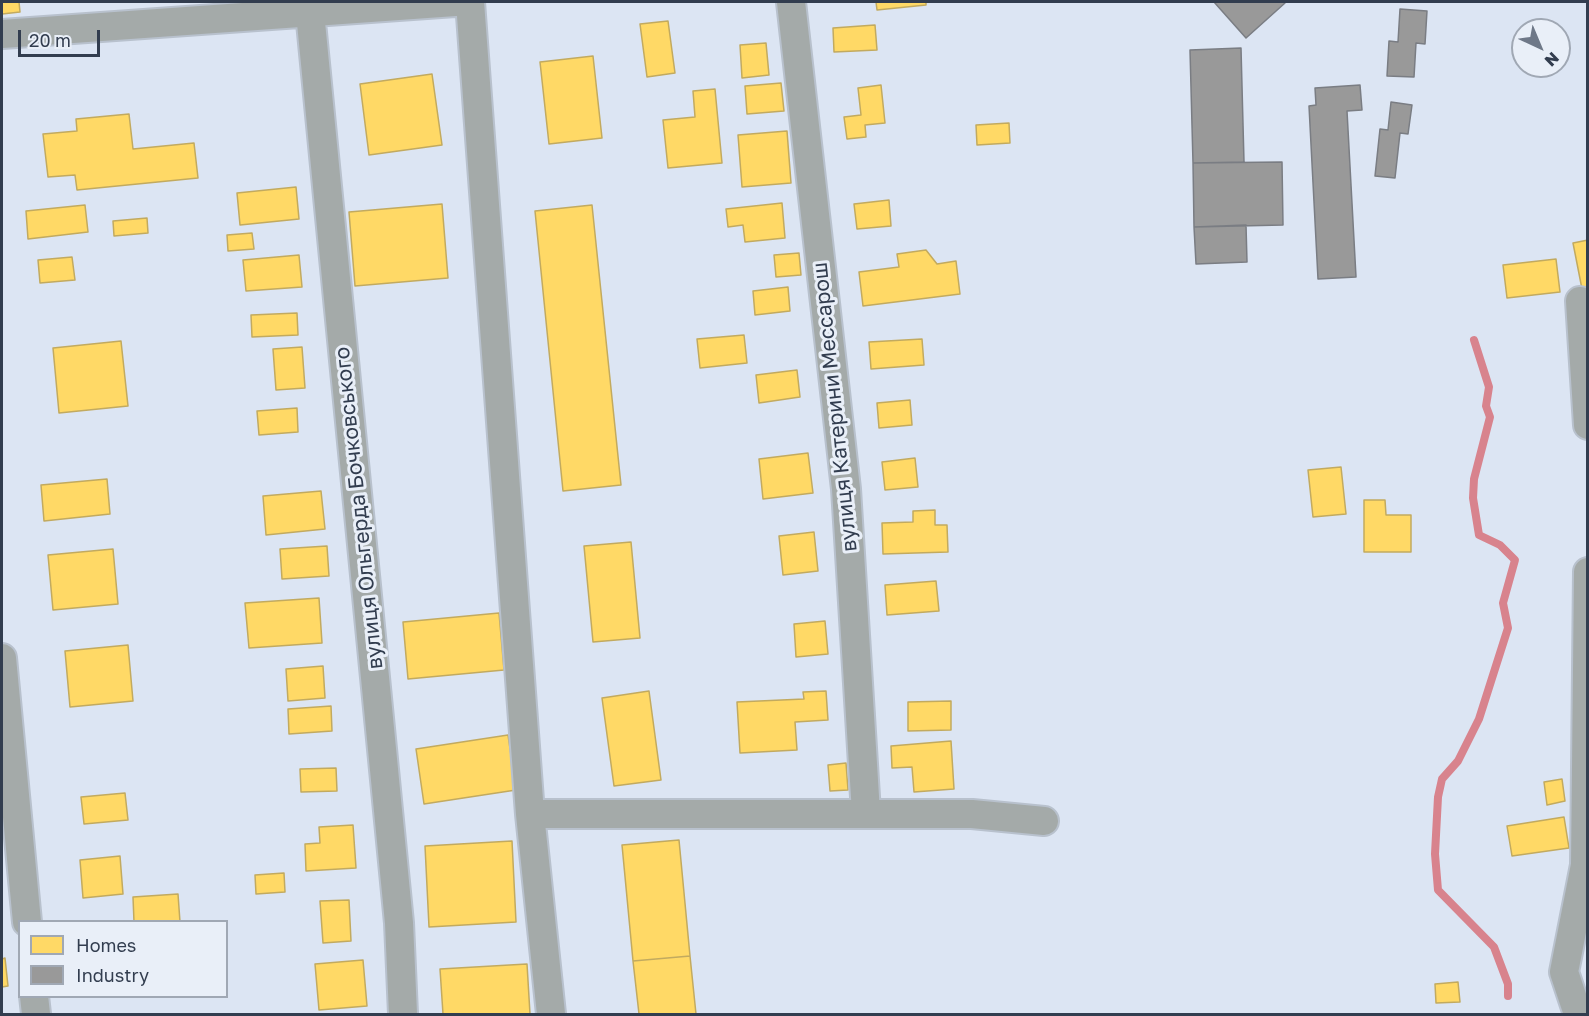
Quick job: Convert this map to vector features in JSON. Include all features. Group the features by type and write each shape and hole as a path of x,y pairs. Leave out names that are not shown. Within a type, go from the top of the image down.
{"street":[{"path":"2,34 310,7 455,2"},
{"path":"470,2 530,814 551,1014"},
{"name":"вулиця Катерини Мессарош","path":"791,2 846,489 866,813"},
{"name":"вулиця Ольгерда Бочковського","path":"310,7 399,923 403,1014"},
{"path":"1580,301 1587,424"},
{"path":"1578,1014 1564,972 1585,865 1587,572"},
{"path":"2,658 27,920"},
{"path":"530,814 972,814 1044,820"},
{"path":"34,998 36,1014"}],"building: Homes":[{"path":"2,2 19,2 20,12 2,14"},
{"path":"876,2 926,2 926,5 877,10"},
{"path":"668,21 675,73 647,77 640,24"},
{"path":"875,25 877,50 834,52 833,28"},
{"path":"766,43 769,75 742,78 740,45"},
{"path":"593,56 602,138 549,144 540,62"},
{"path":"432,74 442,145 369,155 360,84"},
{"path":"781,83 784,111 747,114 745,86"},
{"path":"881,85 885,123 865,125 866,137 847,139 844,117 861,115 858,88"},
{"path":"715,89 722,163 668,168 663,120 695,117 693,91"},
{"path":"129,114 133,149 194,143 198,178 77,190 75,175 48,177 43,134 77,131 76,119"},
{"path":"1009,123 1010,143 977,145 976,125"},
{"path":"787,131 791,183 742,187 738,135"},
{"path":"296,187 299,219 240,225 237,193"},
{"path":"889,200 891,226 857,229 854,204"},
{"path":"782,203 785,238 745,242 743,225 728,227 726,209"},
{"path":"442,204 448,278 355,286 349,212"},
{"path":"85,205 88,232 28,239 26,211"},
{"path":"592,205 621,485 563,491 535,211"},
{"path":"147,218 148,233 114,236 113,221"},
{"path":"252,233 254,249 228,251 227,235"},
{"path":"1588,240 1588,288 1582,289 1573,243"},
{"path":"926,250 937,264 956,261 960,294 863,306 859,272 899,267 897,254"},
{"path":"799,253 801,275 776,277 774,255"},
{"path":"299,255 302,287 246,291 243,260"},
{"path":"72,257 75,280 40,283 38,260"},
{"path":"1556,259 1560,292 1507,298 1503,265"},
{"path":"788,287 790,311 755,315 753,291"},
{"path":"297,313 298,335 252,337 251,315"},
{"path":"744,335 747,363 700,368 697,339"},
{"path":"922,339 924,365 871,369 869,342"},
{"path":"121,341 128,406 59,413 53,348"},
{"path":"302,347 305,388 276,390 273,349"},
{"path":"797,370 800,397 759,403 756,375"},
{"path":"910,400 912,425 879,428 877,403"},
{"path":"297,408 298,432 259,435 257,411"},
{"path":"808,453 813,493 763,499 759,459"},
{"path":"915,458 918,487 885,490 882,462"},
{"path":"1341,467 1346,514 1313,517 1308,470"},
{"path":"107,479 110,514 44,521 41,485"},
{"path":"321,491 325,529 266,535 263,496"},
{"path":"1364,500 1385,500 1386,515 1411,515 1411,552 1364,552"},
{"path":"935,510 935,525 947,525 948,552 883,554 882,523 913,522 913,511"},
{"path":"814,532 818,571 783,575 779,536"},
{"path":"631,542 640,638 593,642 584,546"},
{"path":"327,546 329,576 282,579 280,549"},
{"path":"113,549 118,604 53,610 48,555"},
{"path":"936,581 939,611 887,615 885,585"},
{"path":"319,598 322,643 249,648 245,603"},
{"path":"499,613 504,670 408,679 403,622"},
{"path":"825,621 828,654 796,657 794,624"},
{"path":"128,645 133,701 70,707 65,651"},
{"path":"323,666 325,698 288,701 286,669"},
{"path":"649,691 661,780 614,786 602,698"},
{"path":"826,691 828,720 795,722 797,750 740,753 737,702 804,699 803,692"},
{"path":"951,701 951,730 908,731 908,702"},
{"path":"331,706 332,731 289,734 288,709"},
{"path":"508,735 516,790 424,804 416,749"},
{"path":"951,741 954,789 914,792 912,767 892,768 891,746"},
{"path":"846,763 848,790 830,791 828,765"},
{"path":"336,768 337,791 301,792 300,769"},
{"path":"1562,779 1565,801 1547,805 1544,782"},
{"path":"125,793 128,820 84,824 81,797"},
{"path":"1564,817 1569,848 1512,856 1507,826"},
{"path":"353,825 356,868 306,871 305,844 320,843 319,827"},
{"path":"679,840 690,956 633,961 622,845"},
{"path":"512,841 516,922 429,927 425,846"},
{"path":"120,856 123,894 83,898 80,860"},
{"path":"284,873 285,892 256,894 255,875"},
{"path":"178,894 180,920 134,920 133,897"},
{"path":"349,900 351,941 323,943 320,901"},
{"path":"690,956 696,1014 639,1014 633,961"},
{"path":"5,958 8,986 2,987 2,959"},
{"path":"363,960 367,1006 319,1010 315,964"},
{"path":"527,964 530,1014 443,1014 440,969"},
{"path":"1458,982 1460,1002 1436,1003 1435,984"}],"building: Industry":[{"path":"1214,2 1283,2 1285,3 1246,38"},
{"path":"1400,9 1427,11 1425,44 1416,43 1414,77 1387,76 1389,41 1398,42"},
{"path":"1241,48 1244,162 1193,163 1190,50"},
{"path":"1360,85 1362,110 1347,111 1356,277 1318,279 1309,106 1316,105 1315,88"},
{"path":"1391,102 1412,105 1408,134 1400,133 1395,178 1375,176 1380,129 1388,130"},
{"path":"1282,162 1283,225 1194,227 1193,163"},
{"path":"1246,225 1247,262 1196,264 1194,227"}],"waterway":[{"path":"1474,340 1489,387 1486,406 1490,417 1474,479 1473,498 1479,535 1500,545 1515,560 1503,603 1508,628 1479,719 1458,761 1442,779 1438,797 1435,854 1438,890 1494,947 1508,984 1508,996"}]}
